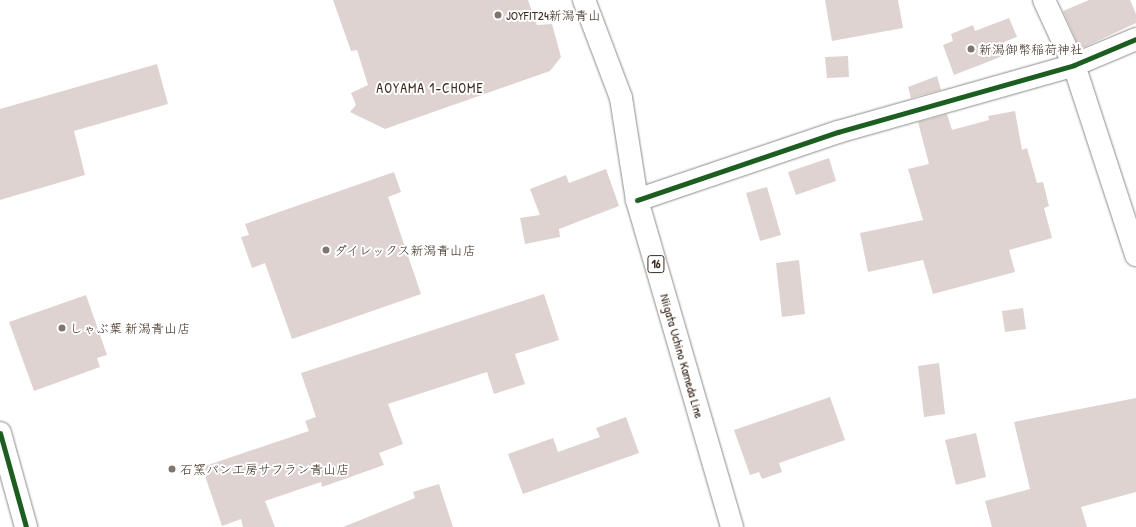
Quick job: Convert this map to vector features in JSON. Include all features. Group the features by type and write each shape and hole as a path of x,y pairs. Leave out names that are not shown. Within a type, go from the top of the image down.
{"street":[{"name":"Niigata Uchino Kameda Line","path":"584,0 621,98 637,200 732,527"},
{"path":"1044,0 1074,65 1136,255"},
{"path":"637,200 838,132 1074,65 1136,39"},
{"path":"1,440 26,527"}],"building":[{"path":"333,0 528,0 537,25 552,24 561,57 550,71 385,129 350,112 356,105 351,93 368,85 357,50 351,51"},
{"path":"825,0 898,0 903,28 832,41"},
{"path":"1089,0 1130,0 1136,14 1136,23 1080,49 1063,11"},
{"path":"1009,18 1017,37 1004,42 1008,54 954,75 943,45 953,41 951,34 973,25 975,31"},
{"path":"848,56 849,77 827,78 825,57"},
{"path":"157,64 168,104 74,131 85,175 0,200 0,109"},
{"path":"937,76 941,90 911,98 908,87"},
{"path":"1015,111 1022,150 1027,148 1037,183 1043,182 1049,206 1044,208 1052,238 1009,250 1015,272 933,294 923,260 868,272 860,233 923,220 908,169 929,164 918,122 947,114 952,130 989,120 988,116"},
{"path":"829,158 836,181 796,195 788,172"},
{"path":"606,169 619,206 559,229 560,237 525,244 520,218 540,215 530,189 566,175 569,183"},
{"name":"ダイレックス新潟青山店","path":"394,172 401,192 388,197 421,294 292,339 265,263 252,268 241,237 249,235 245,224"},
{"path":"767,187 781,235 760,241 746,193"},
{"path":"799,260 805,314 782,317 776,263"},
{"path":"544,294 559,340 515,354 525,384 494,394 487,372 388,404 403,444 379,453 384,465 322,487 321,482 265,501 275,527 243,527 241,519 222,526 202,467 309,431 305,421 316,417 301,373"},
{"path":"86,295 107,355 97,358 100,367 34,391 9,322"},
{"path":"1023,308 1026,329 1005,332 1002,311"},
{"path":"939,363 945,414 924,417 918,366"},
{"path":"830,397 845,440 779,463 782,472 762,479 759,472 750,475 734,430"},
{"path":"1136,398 1136,492 1081,507 1087,527 992,527 985,501 1030,489 1014,422"},
{"path":"626,417 639,453 523,494 508,454 553,438 558,452 600,437 596,428"},
{"path":"976,433 986,477 956,485 945,440"},
{"path":"439,484 453,527 343,527 415,498 413,492"}],"cycle path":[{"path":"637,200 838,132 1074,65 1136,39"},
{"path":"0,433 26,527"}],"place":[{"name":"JOYFIT24新潟青山","path":"498,15"},
{"name":"新潟御幣稲荷神社","path":"971,49"},
{"name":"ダイレックス新潟青山店","path":"326,250"},
{"name":"しゃぶ葉 新潟青山店","path":"62,328"},
{"name":"石窯パン工房サフラン青山店","path":"172,469"}],"district":[{"name":"AOYAMA 1-CHOME","path":"430,88"}]}
